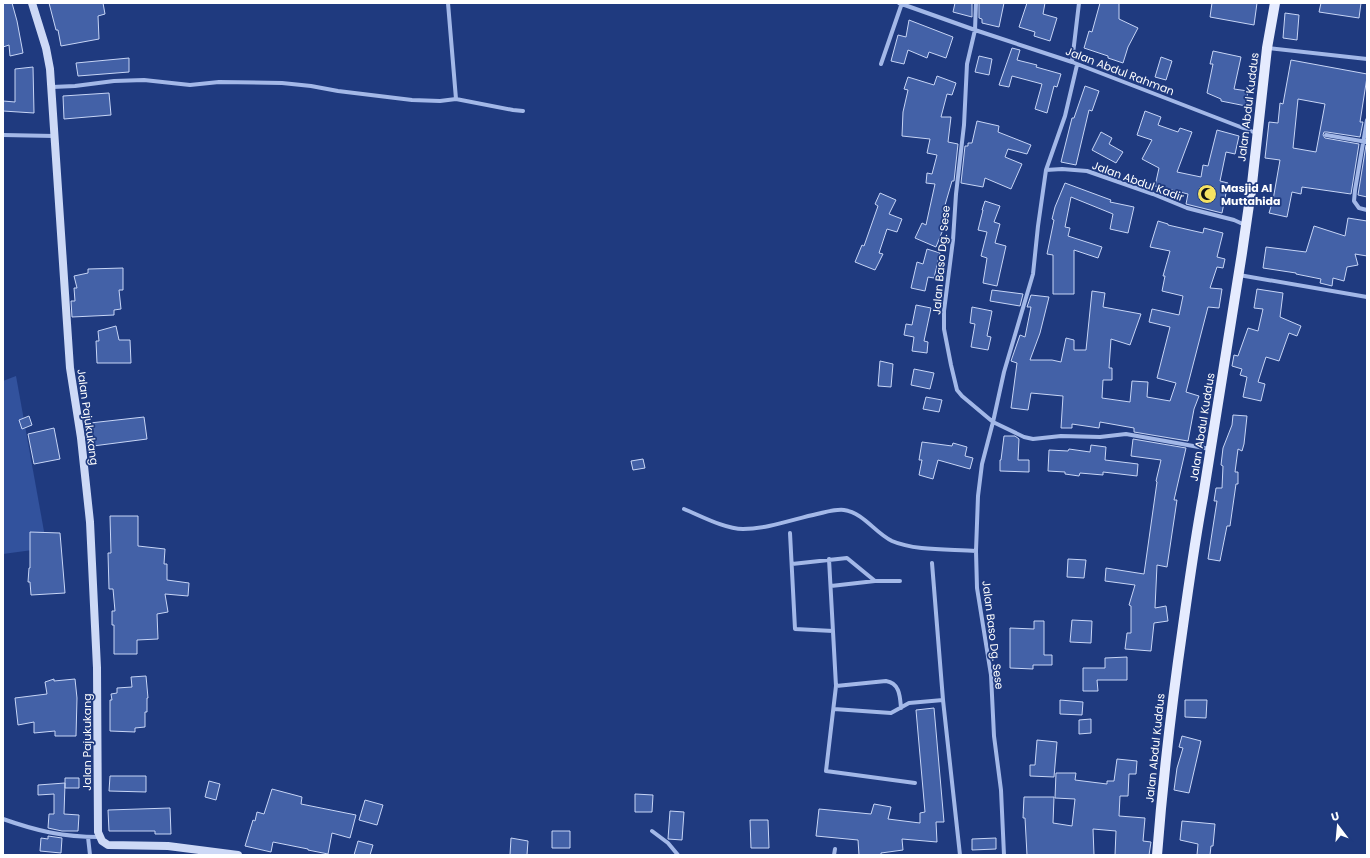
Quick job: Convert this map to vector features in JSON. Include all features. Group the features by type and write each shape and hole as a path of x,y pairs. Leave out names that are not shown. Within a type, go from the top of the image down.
{"main road":[{"name":"Jalan Abdul Kuddus","path":"1157,855 1162,786 1170,715 1196,532 1211,449 1252,184 1267,48 1275,3"}],"street":[{"name":"Jalan Pajukukang","path":"32,3 46,48 50,69 70,368 81,438 90,515 97,668 99,837"},
{"path":"448,3 456,99"},
{"path":"881,64 901,3"},
{"name":"Jalan Abdul Rahman","path":"901,3 975,30 1072,62 1257,133"},
{"name":"Jalan Baso Dg. Sese","path":"976,3 975,30 967,64 964,125 956,194 953,240 944,311 944,329 957,390 993,422 981,470 978,496 976,551 977,588 990,674 994,736 1001,790 1004,855"},
{"path":"1072,62 1079,3"},
{"path":"1267,48 1367,60"},
{"path":"1077,65 1065,116 1046,170 1033,274 1004,372 993,422 1024,437 1100,437 1126,434 1211,449"},
{"path":"52,87 75,86 114,81 144,80 190,85 219,82 268,82 311,86 338,92 412,100 440,101 456,99 523,111"},
{"path":"1367,120 1365,141 1354,201 1358,208 1367,210"},
{"path":"3,135 54,136"},
{"path":"1326,135 1365,141"},
{"name":"Jalan Abdul Kadir","path":"1046,170 1062,169 1087,171 1153,194 1187,208 1234,220 1245,225"},
{"path":"1238,275 1367,297"},
{"path":"684,509 732,528 744,529 764,526 832,510 844,510 856,514 890,540 898,543 914,547 976,551"},
{"path":"790,532 795,629 833,631"},
{"path":"792,564 847,558 875,581"},
{"path":"829,559 836,686 826,771 915,782"},
{"path":"932,563 943,700 960,855"},
{"path":"831,586 875,581 900,581"},
{"path":"836,686 886,681 891,682 897,688 901,708"},
{"path":"834,710 891,713 910,703 943,700"},
{"path":"3,820 46,833 99,837 102,841 108,844 168,846 238,855"},
{"path":"652,831 668,844 678,855"},
{"path":"88,837 90,855"},
{"path":"834,849 834,855"}],"shaded area":[{"path":"16,376 47,548 3,554 3,381"}],"building":[{"path":"3,3 12,3 23,53 10,56 9,45 3,47"},
{"path":"49,3 103,3 105,14 98,16 99,39 61,46 58,30 56,30"},
{"path":"955,3 972,3 972,17 953,12"},
{"path":"979,3 1004,3 999,27 982,23 982,19 979,18"},
{"path":"1027,3 1045,3 1043,14 1057,18 1050,41 1034,36 1035,32 1019,27"},
{"path":"1100,3 1119,3 1119,19 1138,28 1128,47 1123,63 1084,48 1089,31 1092,32"},
{"path":"1212,3 1257,3 1254,25 1210,17"},
{"path":"1321,3 1361,3 1359,18 1319,12"},
{"path":"1285,13 1299,15 1297,40 1283,38"},
{"path":"909,20 953,37 946,58 929,52 927,58 908,50 904,64 891,61 898,35 906,37"},
{"path":"1012,48 1020,50 1017,60 1037,65 1036,67 1061,74 1057,87 1054,86 1047,113 1035,109 1042,84 1012,76 1009,87 999,85"},
{"path":"1213,51 1241,57 1234,89 1248,91 1246,106 1221,101 1221,99 1207,93 1213,64 1210,64"},
{"path":"979,56 992,59 989,75 975,72"},
{"path":"1161,57 1172,61 1166,80 1155,77"},
{"path":"129,58 129,72 78,76 76,63"},
{"path":"1291,60 1367,74 1360,122 1363,122 1360,137 1327,132 1324,132 1323,135 1325,138 1359,144 1351,194 1302,187 1301,194 1292,192 1287,217 1269,213 1273,200 1280,160 1265,158 1269,122 1278,123 1280,103 1283,104","holes":["1298,99 1325,104 1316,152 1293,148"]},
{"path":"33,67 34,113 3,111 3,101 15,102 15,69"},
{"path":"937,76 956,83 952,95 947,94 941,117 951,117 948,142 958,144 954,181 952,181 943,212 945,212 942,232 936,247 915,238 922,223 926,225 935,184 926,183 927,173 932,174 937,155 927,153 930,139 902,136 903,112 908,90 904,89 908,77 934,85"},
{"path":"1085,86 1099,91 1092,111 1089,110 1076,165 1061,162 1072,118 1074,118"},
{"path":"109,93 111,115 64,119 63,96"},
{"path":"1145,111 1161,117 1158,125 1178,132 1180,128 1192,132 1177,172 1201,177 1203,165 1208,166 1217,130 1239,136 1235,154 1226,152 1220,181 1228,183 1222,213 1186,204 1188,194 1155,186 1159,168 1142,159 1152,140 1137,135"},
{"path":"977,121 999,126 998,132 1031,145 1027,154 1008,149 1005,157 1022,164 1011,189 985,178 983,187 961,183 965,146 968,146 968,143 972,143"},
{"path":"1101,132 1112,138 1109,144 1123,152 1116,163 1092,150"},
{"path":"1367,145 1367,197 1358,195"},
{"path":"1065,183 1111,200 1110,202 1134,207 1128,233 1110,229 1113,214 1071,197 1065,227 1070,228 1068,236 1102,247 1098,258 1074,250 1074,294 1053,294 1053,255 1047,254 1055,207"},
{"path":"880,193 896,200 889,214 902,219 897,232 887,229 879,253 883,254 875,270 855,262 862,245 864,246 878,206 875,204"},
{"path":"985,201 1000,206 994,222 1000,224 995,243 1006,246 997,286 983,283 987,258 981,256 987,232 978,230"},
{"path":"1348,218 1367,221 1367,256 1355,254 1358,265 1347,267 1344,281 1333,278 1332,286 1320,283 1321,279 1296,273 1263,268 1266,247 1306,252 1314,226 1345,236"},
{"path":"1158,221 1168,225 1203,233 1204,228 1223,233 1217,257 1225,259 1223,268 1217,267 1210,288 1222,289 1219,308 1208,307 1186,392 1199,396 1194,409 1188,441 1134,432 1134,428 1100,422 1099,428 1072,424 1072,428 1061,428 1063,396 1031,393 1028,410 1011,408 1017,363 1011,361 1020,335 1025,337 1031,307 1027,307 1031,295 1049,297 1040,333 1030,360 1052,360 1061,362 1066,338 1074,340 1074,350 1086,350 1092,291 1105,293 1103,307 1141,314 1130,345 1111,339 1109,368 1112,368 1112,380 1103,380 1102,398 1130,402 1132,381 1148,382 1147,397 1170,401 1176,383 1157,378 1170,327 1149,322 1152,309 1179,315 1183,296 1162,291 1165,276 1163,276 1170,251 1150,247"},
{"path":"927,249 940,253 934,278 928,277 925,291 911,288 917,262 923,264"},
{"path":"123,268 123,290 119,290 121,309 114,310 114,315 72,317 71,301 75,301 74,288 77,288 74,276 88,273 88,269"},
{"path":"1257,289 1283,293 1280,317 1301,326 1297,336 1289,333 1279,361 1266,357 1258,382 1265,384 1261,401 1243,397 1247,377 1240,375 1242,369 1232,366 1234,355 1238,356 1248,328 1258,331 1263,309 1254,308"},
{"path":"992,290 1023,294 1020,306 990,301"},
{"path":"916,305 931,308 924,341 928,342 927,353 912,351 914,337 904,335 906,324 912,325"},
{"path":"972,307 992,311 987,336 991,337 988,350 971,347 975,324 970,323"},
{"path":"116,326 119,340 130,340 131,363 97,363 96,341 99,341 98,331"},
{"path":"880,361 893,364 891,387 878,386"},
{"path":"914,369 934,373 930,389 911,385"},
{"path":"926,397 942,400 939,412 923,409"},
{"path":"1233,415 1247,416 1244,444 1242,451 1238,449 1235,472 1238,472 1238,484 1236,484 1230,526 1227,526 1220,561 1208,559 1217,501 1214,501 1216,488 1222,488 1223,466 1221,465 1223,448 1232,425"},
{"path":"29,416 32,425 22,429 19,420"},
{"path":"144,417 147,439 93,446 90,423"},
{"path":"54,428 60,459 34,464 28,434"},
{"path":"1004,436 1015,436 1019,439 1018,460 1029,460 1029,472 1000,471 1000,460"},
{"path":"1133,439 1186,448 1174,500 1177,500 1167,567 1157,565 1155,608 1166,606 1168,621 1154,623 1151,651 1125,649 1127,633 1131,633 1131,606 1129,605 1135,585 1105,581 1106,568 1144,574 1156,481 1161,460 1131,456"},
{"path":"922,442 952,446 953,443 967,447 965,456 973,458 970,469 938,460 933,479 919,475 922,460 919,460"},
{"path":"1091,445 1106,447 1105,460 1138,464 1137,476 1103,472 1103,475 1080,473 1079,476 1065,474 1065,472 1048,471 1049,450 1068,451 1069,449 1090,452"},
{"path":"643,459 645,468 633,470 631,461"},
{"path":"110,516 138,516 138,546 165,549 164,564 167,564 167,580 189,583 188,596 165,594 168,612 157,614 158,639 137,640 137,654 114,654 114,625 112,625 112,611 115,611 113,589 109,589 108,553 111,553"},
{"path":"30,532 60,533 65,593 31,595 30,582 28,582 30,568"},
{"path":"1068,559 1086,560 1084,578 1067,577"},
{"path":"1072,620 1092,621 1091,643 1070,642"},
{"path":"1034,621 1044,621 1044,655 1052,655 1052,665 1033,665 1033,669 1010,668 1010,628 1034,629"},
{"path":"1127,657 1127,680 1097,680 1098,691 1083,691 1083,668 1105,668 1105,658"},
{"path":"146,676 148,698 147,712 145,712 145,727 135,728 135,732 110,731 111,694 117,693 117,688 132,687 131,677"},
{"path":"54,679 54,681 75,679 77,698 76,736 55,736 55,731 34,733 34,722 18,725 15,698 47,694 45,682"},
{"path":"1060,700 1083,702 1082,715 1060,714"},
{"path":"1185,700 1207,700 1206,718 1185,717"},
{"path":"934,708 944,822 936,822 937,842 902,839 903,850 881,853 881,855 859,855 858,840 816,836 819,809 871,814 874,804 891,807 888,819 920,823 920,813 925,812 916,710"},
{"path":"1091,719 1091,733 1079,734 1079,720"},
{"path":"1182,736 1201,741 1189,793 1174,790 1177,768 1183,748 1179,747"},
{"path":"1037,740 1057,742 1054,777 1030,776 1030,765 1035,765"},
{"path":"1117,759 1137,761 1136,774 1129,774 1128,796 1120,796 1119,816 1145,818 1143,841 1151,842 1149,855 1115,855 1116,831 1093,829 1094,855 1027,855 1025,818 1023,818 1024,797 1054,797 1053,823 1072,826 1075,799 1055,798 1056,773 1076,773 1075,780 1107,784 1107,781 1114,781"},
{"path":"110,776 146,776 146,792 109,791"},
{"path":"65,778 79,778 79,788 65,788"},
{"path":"209,781 220,784 216,800 205,797"},
{"path":"65,783 64,814 79,815 78,831 62,831 48,828 49,814 54,814 54,794 38,795 38,785"},
{"path":"272,789 302,797 301,804 356,815 350,838 332,833 328,854 273,842 271,852 245,846 253,820 255,821 257,812 264,814"},
{"path":"635,794 653,795 652,812 635,812"},
{"path":"365,800 383,805 377,825 359,820"},
{"path":"170,808 171,834 155,834 155,831 109,831 108,810"},
{"path":"670,811 684,812 682,840 668,839"},
{"path":"750,820 768,820 769,848 751,848"},
{"path":"1182,821 1215,824 1213,846 1211,846 1210,855 1197,855 1198,844 1180,840"},
{"path":"552,831 570,831 570,848 552,848"},
{"path":"48,836 62,838 61,853 40,851 41,838 48,839"},
{"path":"511,838 528,841 527,855 510,855"},
{"path":"996,838 996,849 972,850 972,839"},
{"path":"358,841 373,845 370,855 354,855"}],"place":[{"name":"Masjid Al Muttahida","path":"1207,194"}]}
